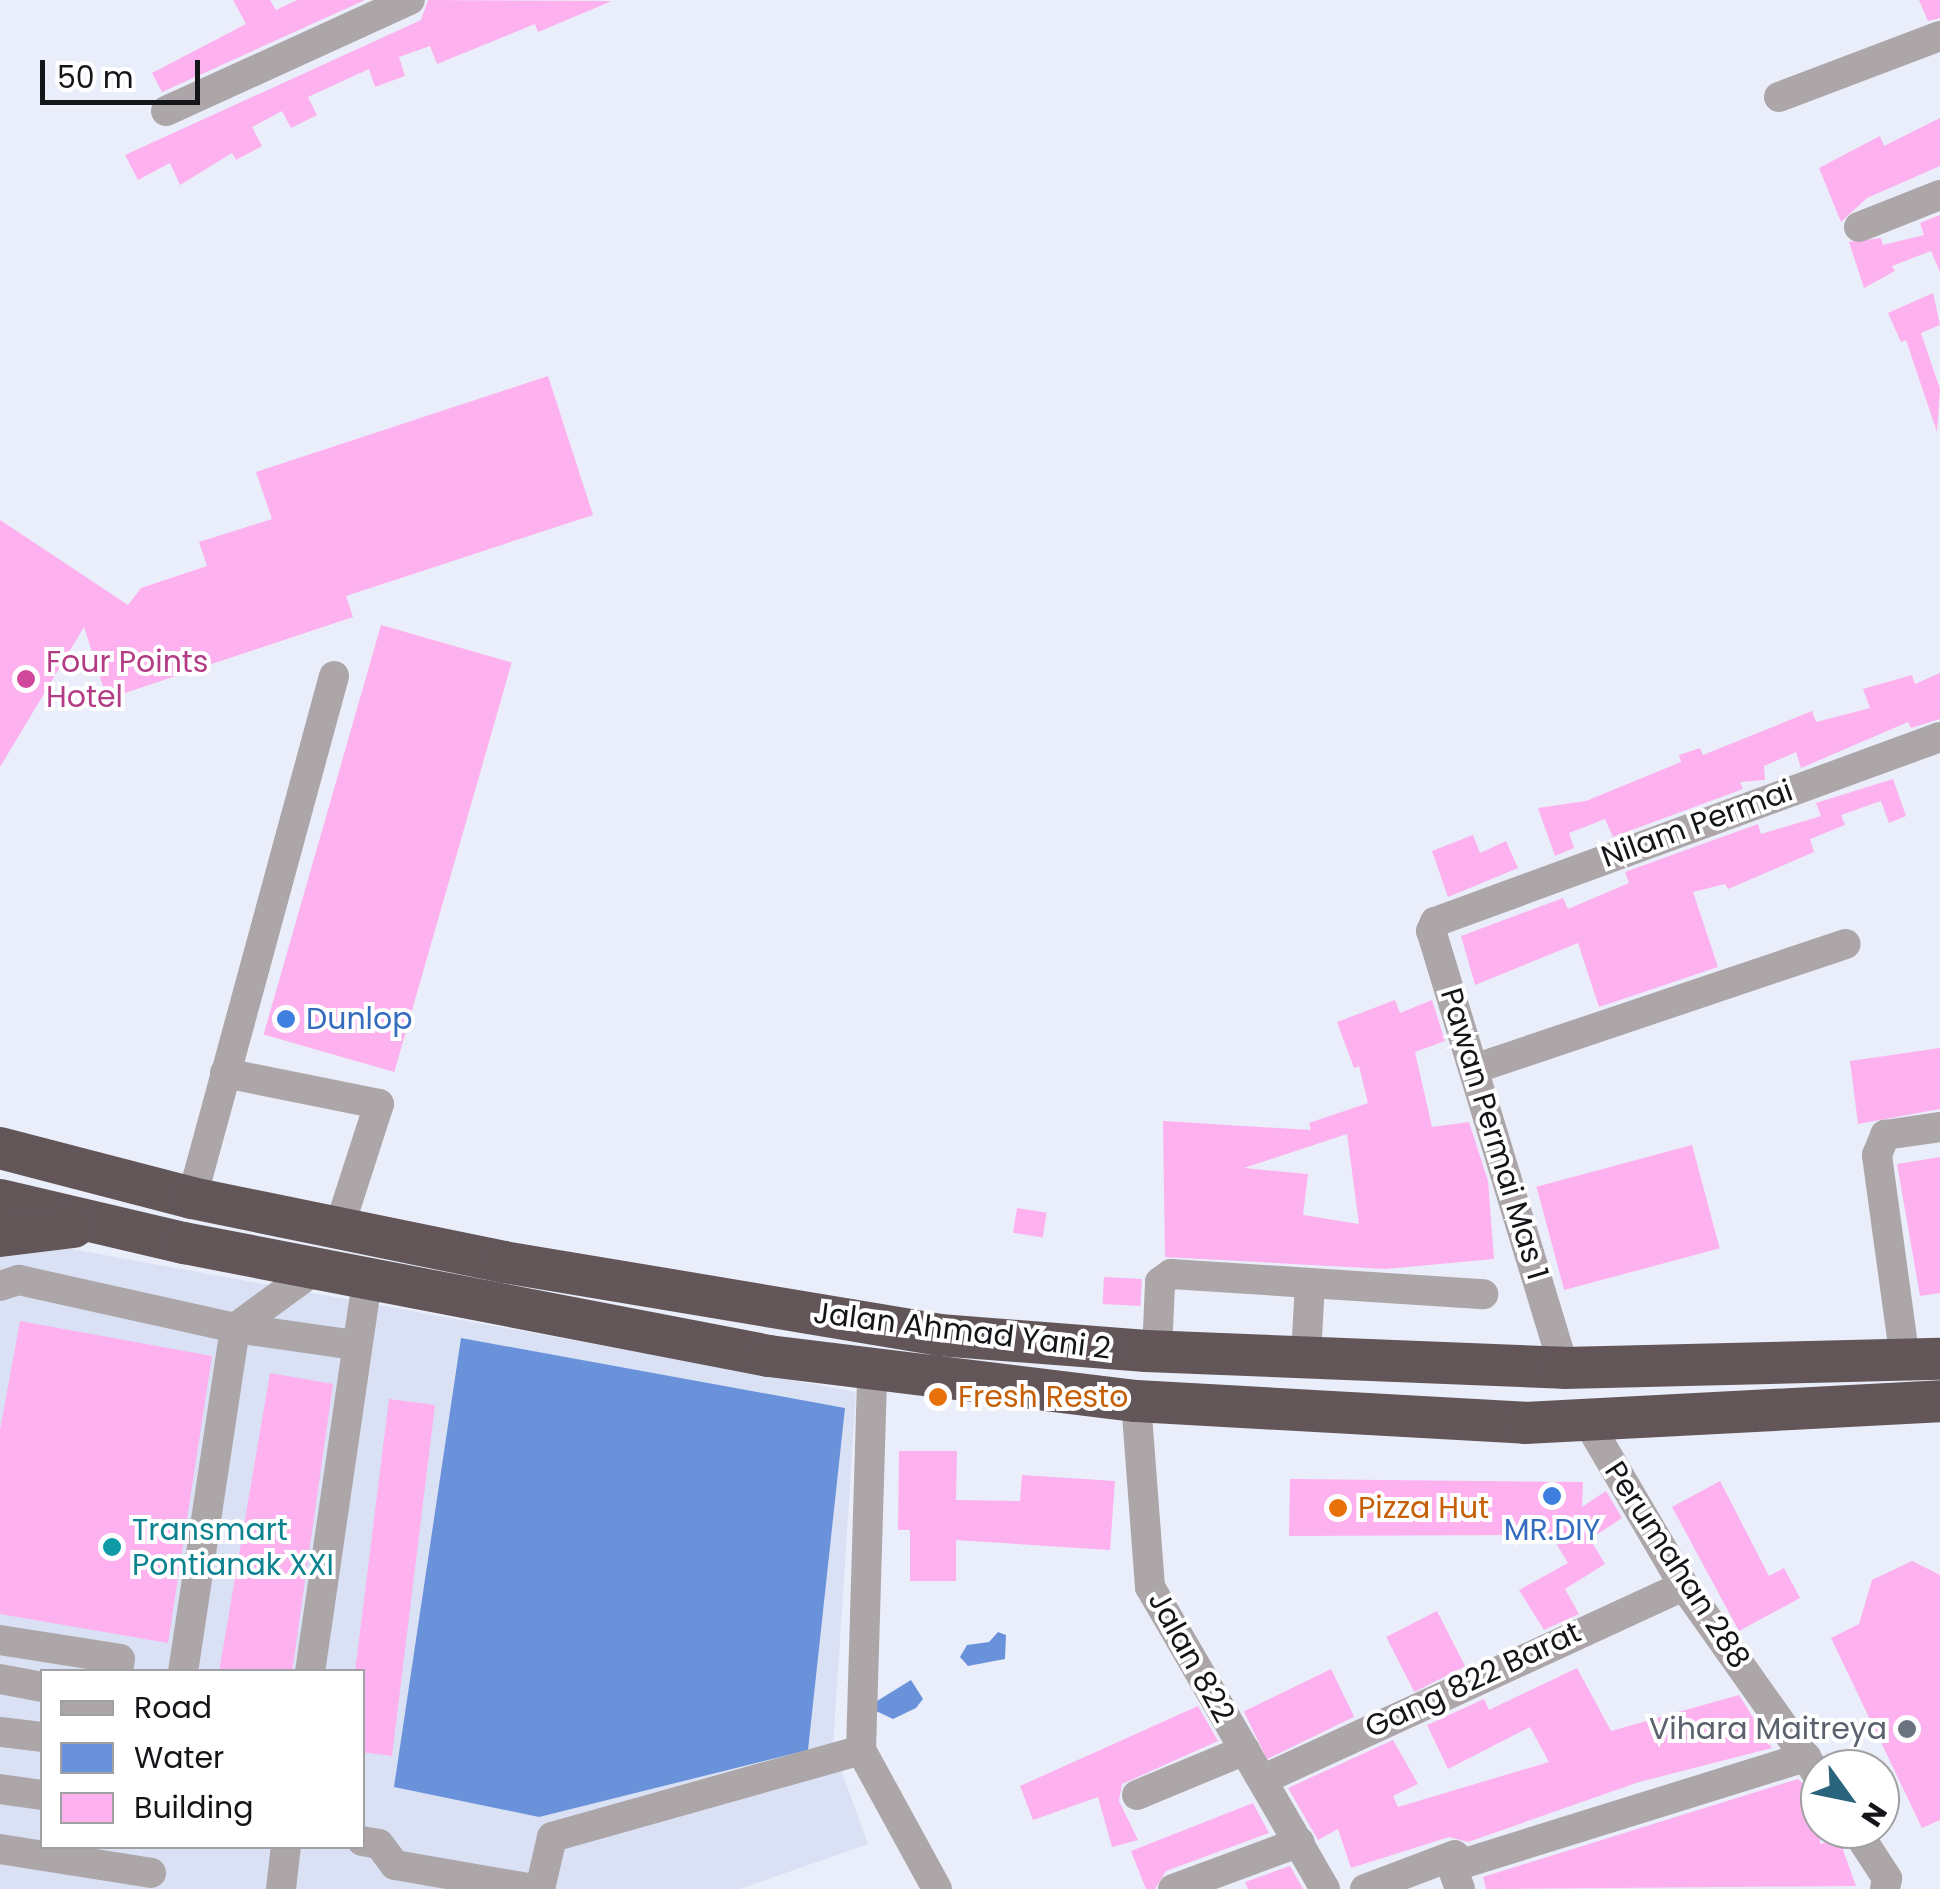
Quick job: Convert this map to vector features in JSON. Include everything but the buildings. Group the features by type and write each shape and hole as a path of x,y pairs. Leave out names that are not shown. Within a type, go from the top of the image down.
{"highway":[{"name":"Jalan Ahmad Yani 2","path":"0,1148 192,1198 504,1262 939,1334 1157,1352 1564,1368 1923,1360"},
{"name":"Jalan Ahmad Yani 2","path":"0,1200 98,1225 770,1356 1136,1401 1525,1422 1940,1401"},
{"path":"0,1236 98,1225"}],"street":[{"path":"166,111 410,0"},
{"path":"1779,96 1940,36"},
{"path":"1859,227 1940,195"},
{"path":"192,1198 334,676"},
{"name":"Nilam Permai","path":"1455,914 1940,737"},
{"name":"Pawan Permai Mas 1","path":"1455,914 1442,916 1432,931 1564,1368"},
{"path":"1474,1068 1846,944"},
{"path":"225,1073 379,1104 338,1228"},
{"path":"1923,1360 1876,1155 1886,1135 1940,1126"},
{"path":"183,1669 235,1328 316,1269"},
{"path":"1157,1352 1164,1276 1483,1294"},
{"path":"310,1669 354,1345 367,1279"},
{"path":"0,1286 19,1280 235,1328 354,1345"},
{"path":"1306,1356 1310,1283"},
{"path":"872,1368 861,1750 937,1889"},
{"name":"Jalan 822","path":"1136,1401 1150,1587 1325,1889"},
{"name":"Perumahan 288","path":"1586,1419 1684,1586 1800,1750"},
{"name":"Gang 822 Barat","path":"1264,1779 1684,1586"},
{"path":"0,1640 120,1659 118,1669"},
{"path":"0,1679 40,1687"},
{"path":"0,1732 40,1737"},
{"path":"365,1842 379,1844 395,1865 537,1889 552,1837 861,1750"},
{"path":"1137,1795 1245,1750"},
{"name":"Perumahan 288","path":"1460,1889 1452,1866 1800,1772"},
{"path":"0,1789 40,1794"},
{"path":"1174,1889 1300,1842"},
{"path":"0,1848 151,1870"},
{"path":"281,1889 286,1849"},
{"path":"1868,1849 1887,1878 1884,1889"},
{"path":"1365,1889 1455,1855"}],"shaded area":[{"path":"22,1240 856,1392 833,1748 868,1844 740,1889 0,1889 0,1248"}],"water":[{"path":"461,1338 845,1408 808,1750 539,1817 394,1787"},
{"path":"998,1632 1006,1635 1005,1659 968,1666 960,1657 967,1645 989,1642"},
{"path":"911,1680 923,1699 916,1708 893,1719 876,1711 877,1701"}],"place":[{"name":"Four Points Hotel","path":"26,679"},
{"name":"Dunlop","path":"286,1019"},
{"name":"Fresh Resto","path":"938,1397"},
{"name":"MR.DIY","path":"1552,1496"},
{"name":"Pizza Hut","path":"1338,1508"},
{"name":"Transmart Pontianak XXI","path":"112,1547"},
{"name":"Vihara Maitreya","path":"1907,1729"}]}
